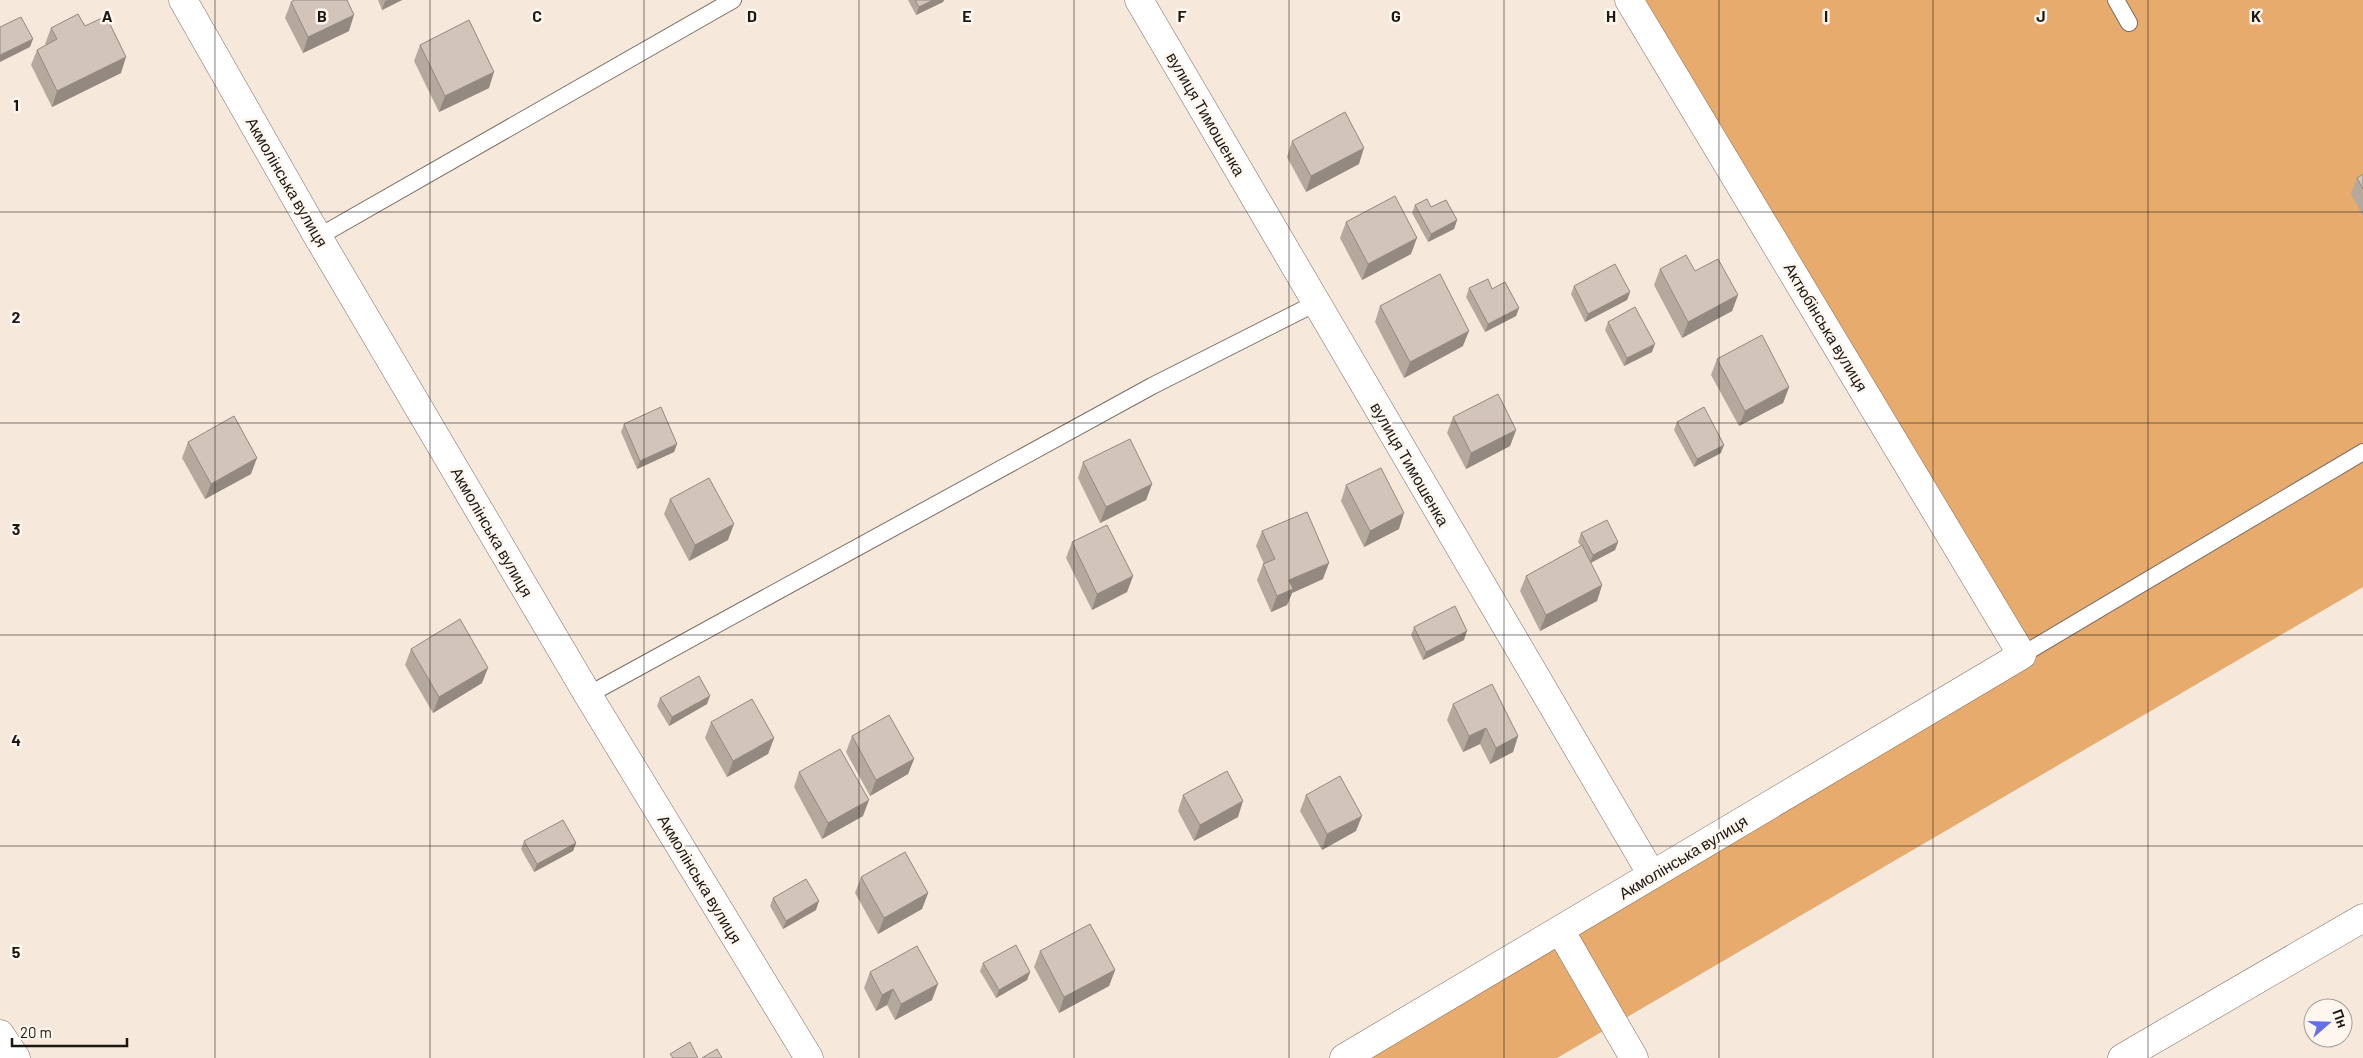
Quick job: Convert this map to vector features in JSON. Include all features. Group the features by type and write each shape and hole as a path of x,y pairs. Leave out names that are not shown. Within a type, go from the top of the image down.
{"street":[{"name":"Акмолінська вулиця","path":"183,0 318,237 588,695 809,1058"},
{"name":"вулиця Тимошенка","path":"1139,0 1652,875"},
{"name":"Актюбінська вулиця","path":"1629,0 2022,655"},
{"name":"Акмолінська вулиця","path":"1344,1058 2022,655"},
{"path":"2122,1058 2363,918"},
{"path":"1560,930 1634,1058"},
{"path":"0,1034 16,1058"}],"lane":[{"path":"318,237 733,0"},
{"path":"2116,0 2129,23"},
{"path":"588,695 1152,386 1316,303"},
{"path":"2022,655 2363,452"}],"shaded area":[{"path":"1629,0 2363,0 2363,587 1557,1058 1344,1058 2022,655"}],"building":[{"path":"294,0 347,0 354,15 308,37 291,2"},
{"path":"915,0 933,0 919,7"},
{"path":"78,14 85,26 106,16 126,57 57,91 37,50 57,39 51,28"},
{"path":"21,17 33,39 0,55 0,27"},
{"path":"469,20 494,72 445,96 420,45"},
{"path":"1345,112 1364,148 1311,176 1292,141"},
{"path":"2363,174 2363,189 2357,178"},
{"path":"1395,196 1417,238 1368,264 1346,222"},
{"path":"1427,199 1431,207 1446,200 1457,220 1431,234 1415,205"},
{"path":"1686,255 1695,271 1718,259 1738,295 1688,322 1660,269"},
{"path":"1615,264 1630,292 1588,314 1574,286"},
{"path":"1440,274 1469,331 1410,362 1380,306"},
{"path":"1488,279 1492,289 1505,282 1519,308 1488,324 1469,288"},
{"path":"1635,307 1655,344 1627,358 1608,322"},
{"path":"1762,335 1789,387 1745,411 1717,359"},
{"path":"1498,394 1516,430 1471,453 1453,417"},
{"path":"661,407 677,444 640,461 624,424"},
{"path":"1704,407 1724,445 1697,459 1677,422"},
{"path":"234,416 257,458 211,484 188,442"},
{"path":"1130,439 1152,484 1106,507 1083,462"},
{"path":"1381,468 1404,513 1370,531 1346,485"},
{"path":"709,478 734,524 695,545 670,499"},
{"path":"1307,512 1329,563 1289,580 1293,589 1277,596 1263,564 1275,559 1262,531"},
{"path":"1607,520 1618,542 1593,555 1581,533"},
{"path":"1107,525 1133,576 1097,594 1072,542"},
{"path":"1582,545 1602,585 1546,615 1526,576"},
{"path":"1455,606 1467,631 1426,652 1414,627"},
{"path":"460,619 488,668 439,697 411,649"},
{"path":"699,676 710,696 672,717 660,698"},
{"path":"1492,684 1518,736 1496,748 1486,728 1469,736 1453,704"},
{"path":"752,699 774,738 733,761 711,722"},
{"path":"889,715 914,759 876,780 852,736"},
{"path":"840,749 869,800 828,823 799,772"},
{"path":"1227,771 1243,801 1200,825 1183,795"},
{"path":"1340,776 1362,816 1327,834 1306,795"},
{"path":"563,820 576,843 537,864 524,841"},
{"path":"905,852 928,893 884,918 861,877"},
{"path":"806,879 819,901 786,921 773,898"},
{"path":"1090,924 1115,970 1064,997 1040,951"},
{"path":"1016,945 1030,972 999,990 983,963"},
{"path":"917,946 938,984 901,1004 893,989 882,995 870,972"},
{"path":"690,1042 698,1058 673,1058 670,1054"},
{"path":"717,1049 722,1058 702,1058"}]}
